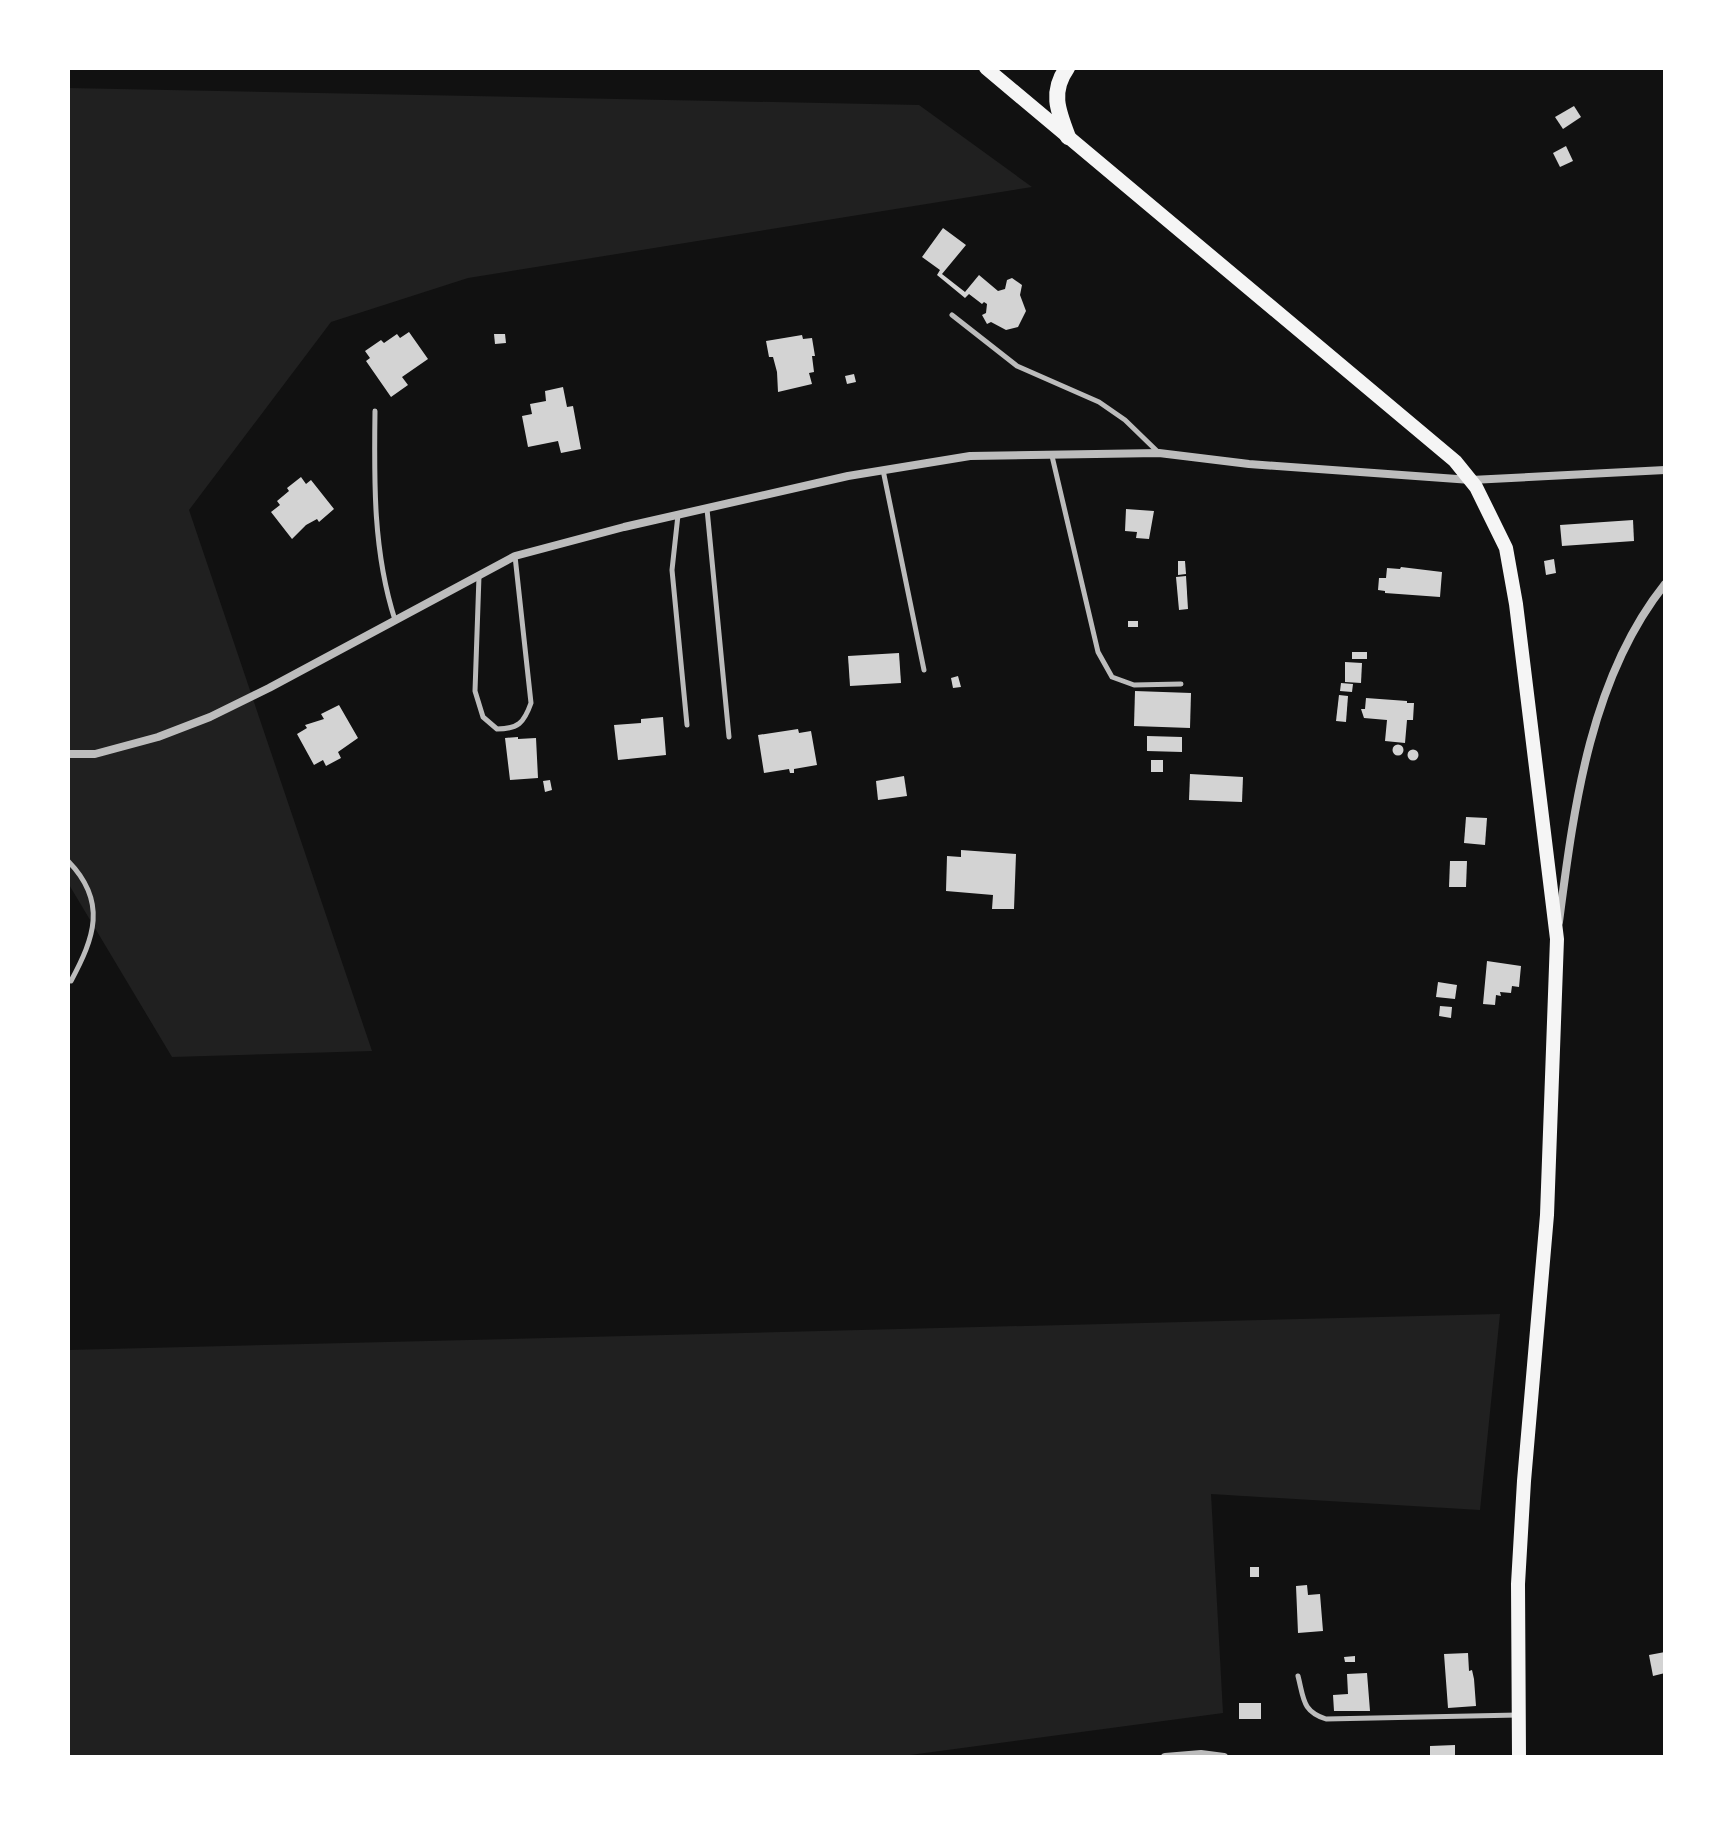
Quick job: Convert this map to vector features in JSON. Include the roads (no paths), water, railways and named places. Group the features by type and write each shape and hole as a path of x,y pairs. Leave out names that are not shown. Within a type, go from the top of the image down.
{"main road":[{"path":"986,68 1455,461 1471,480 1506,548 1514,590 1557,939 1547,1215 1518,1584 1519,1757"},
{"path":"1067,68 1058,81 1055,104 1068,137"}],"street":[{"path":"68,754 95,754 158,737 210,717 515,556 678,514 883,470 970,456 1159,453 1249,464 1471,480 1665,470"},
{"path":"1557,939 1569,847 1594,730 1621,654 1665,584"},
{"path":"1165,1757 1201,1754 1224,1757"}],"lane":[{"path":"952,315 1017,366 1099,402 1125,420 1159,453"},
{"path":"375,411 374,499 380,560 395,621"},
{"path":"1052,455 1098,652 1112,677 1134,685 1181,684"},
{"path":"883,470 924,670"},
{"path":"707,508 729,737"},
{"path":"678,514 672,570 687,725"},
{"path":"479,575 475,691 483,717 497,729 513,729 525,720 531,703 515,556"},
{"path":"68,861 84,884 95,924 86,954 71,981"},
{"path":"1298,1676 1305,1705 1313,1714 1326,1719 1518,1715"}]}
